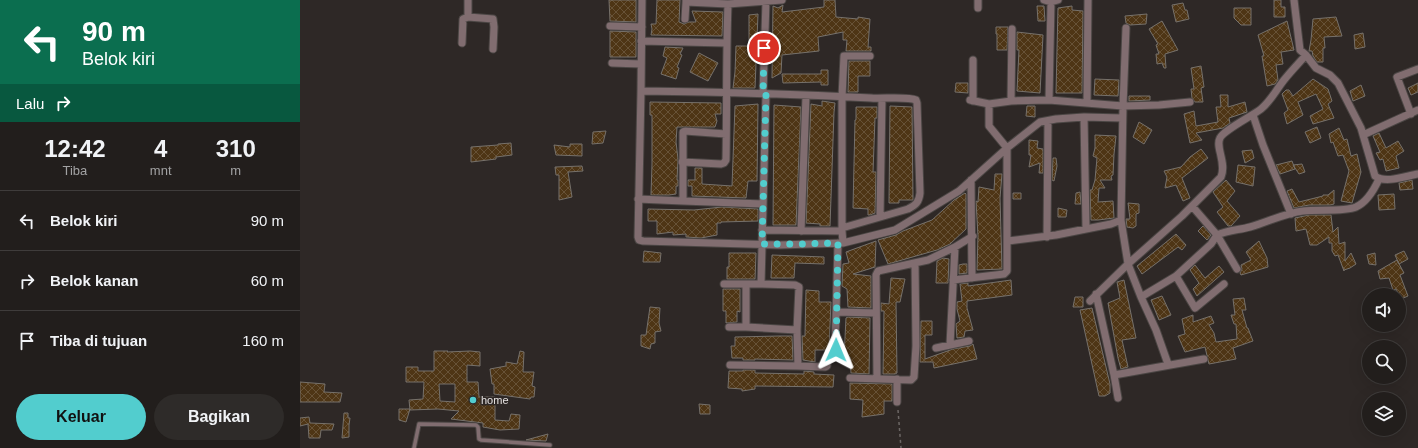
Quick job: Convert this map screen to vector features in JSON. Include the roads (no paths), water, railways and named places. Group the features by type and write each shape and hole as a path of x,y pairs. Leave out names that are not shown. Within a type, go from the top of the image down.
{"street":[{"path":"468,0 468,18"},
{"path":"642,0 638,199 638,237 641,241 762,244 841,243 894,230 959,191 1007,148 1040,122 1084,117 1122,118"},
{"path":"685,19 686,1 728,4 782,0"},
{"path":"978,0 978,8"},
{"path":"1086,103 1088,0"},
{"path":"1294,0 1300,50 1316,68 1330,76 1338,83 1363,135 1375,176 1379,179 1385,180 1418,174"},
{"path":"761,284 766,1"},
{"path":"1049,100 1051,1"},
{"path":"682,162 724,163 726,160 726,42 728,4"},
{"path":"462,44 463,19 493,19 494,49"},
{"path":"610,26 642,27"},
{"path":"1126,28 1122,118 1121,220 1128,264 1156,330 1168,364"},
{"path":"1011,101 1012,29"},
{"path":"642,41 726,42"},
{"path":"1090,301 1221,177 1224,165 1218,142 1220,136 1253,115 1270,101 1285,79 1306,55"},
{"path":"730,365 798,366 822,368 827,366 827,357 829,353 836,350 836,312 842,230 842,97 844,56 870,56"},
{"path":"973,60 971,100 990,104 1011,101 1049,100 1123,106 1190,102"},
{"path":"612,63 641,64"},
{"path":"1363,135 1414,112 1397,77 1418,69"},
{"path":"641,91 727,92 916,100 920,193 919,200 916,205 908,209 880,216 842,230 762,230"},
{"path":"802,231 806,96"},
{"path":"880,216 882,99"},
{"path":"953,280 1007,273 1007,148 989,126 990,104"},
{"path":"1253,115 1263,145 1291,214"},
{"path":"1084,117 1086,228"},
{"path":"1047,237 1048,121"},
{"path":"683,201 682,134 685,131 726,134"},
{"path":"1141,297 1176,276 1211,244 1217,235 1229,230 1250,227 1302,211 1324,211 1355,208 1365,201 1379,179"},
{"path":"971,180 973,236 972,278"},
{"path":"638,199 763,204"},
{"path":"1192,206 1217,235 1237,269"},
{"path":"1008,241 1047,237 1111,224 1121,220"},
{"path":"876,378 876,275 878,271 928,260 955,247 973,236"},
{"path":"950,345 955,247"},
{"path":"850,378 911,380 914,377 916,346 915,263"},
{"path":"1176,276 1195,308 1224,284"},
{"path":"724,284 795,285 799,287 798,366"},
{"path":"746,284 746,327"},
{"path":"1096,294 1118,398"},
{"path":"836,312 876,313"},
{"path":"730,327 798,330"},
{"path":"936,348 969,341"},
{"path":"1114,375 1168,364 1204,359"},
{"path":"897,379 897,402"}],"lane":[{"path":"414,448 419,424 476,425 478,427 479,439 481,440 550,445"}],"place":[{"name":"home","path":"473,400"}]}
